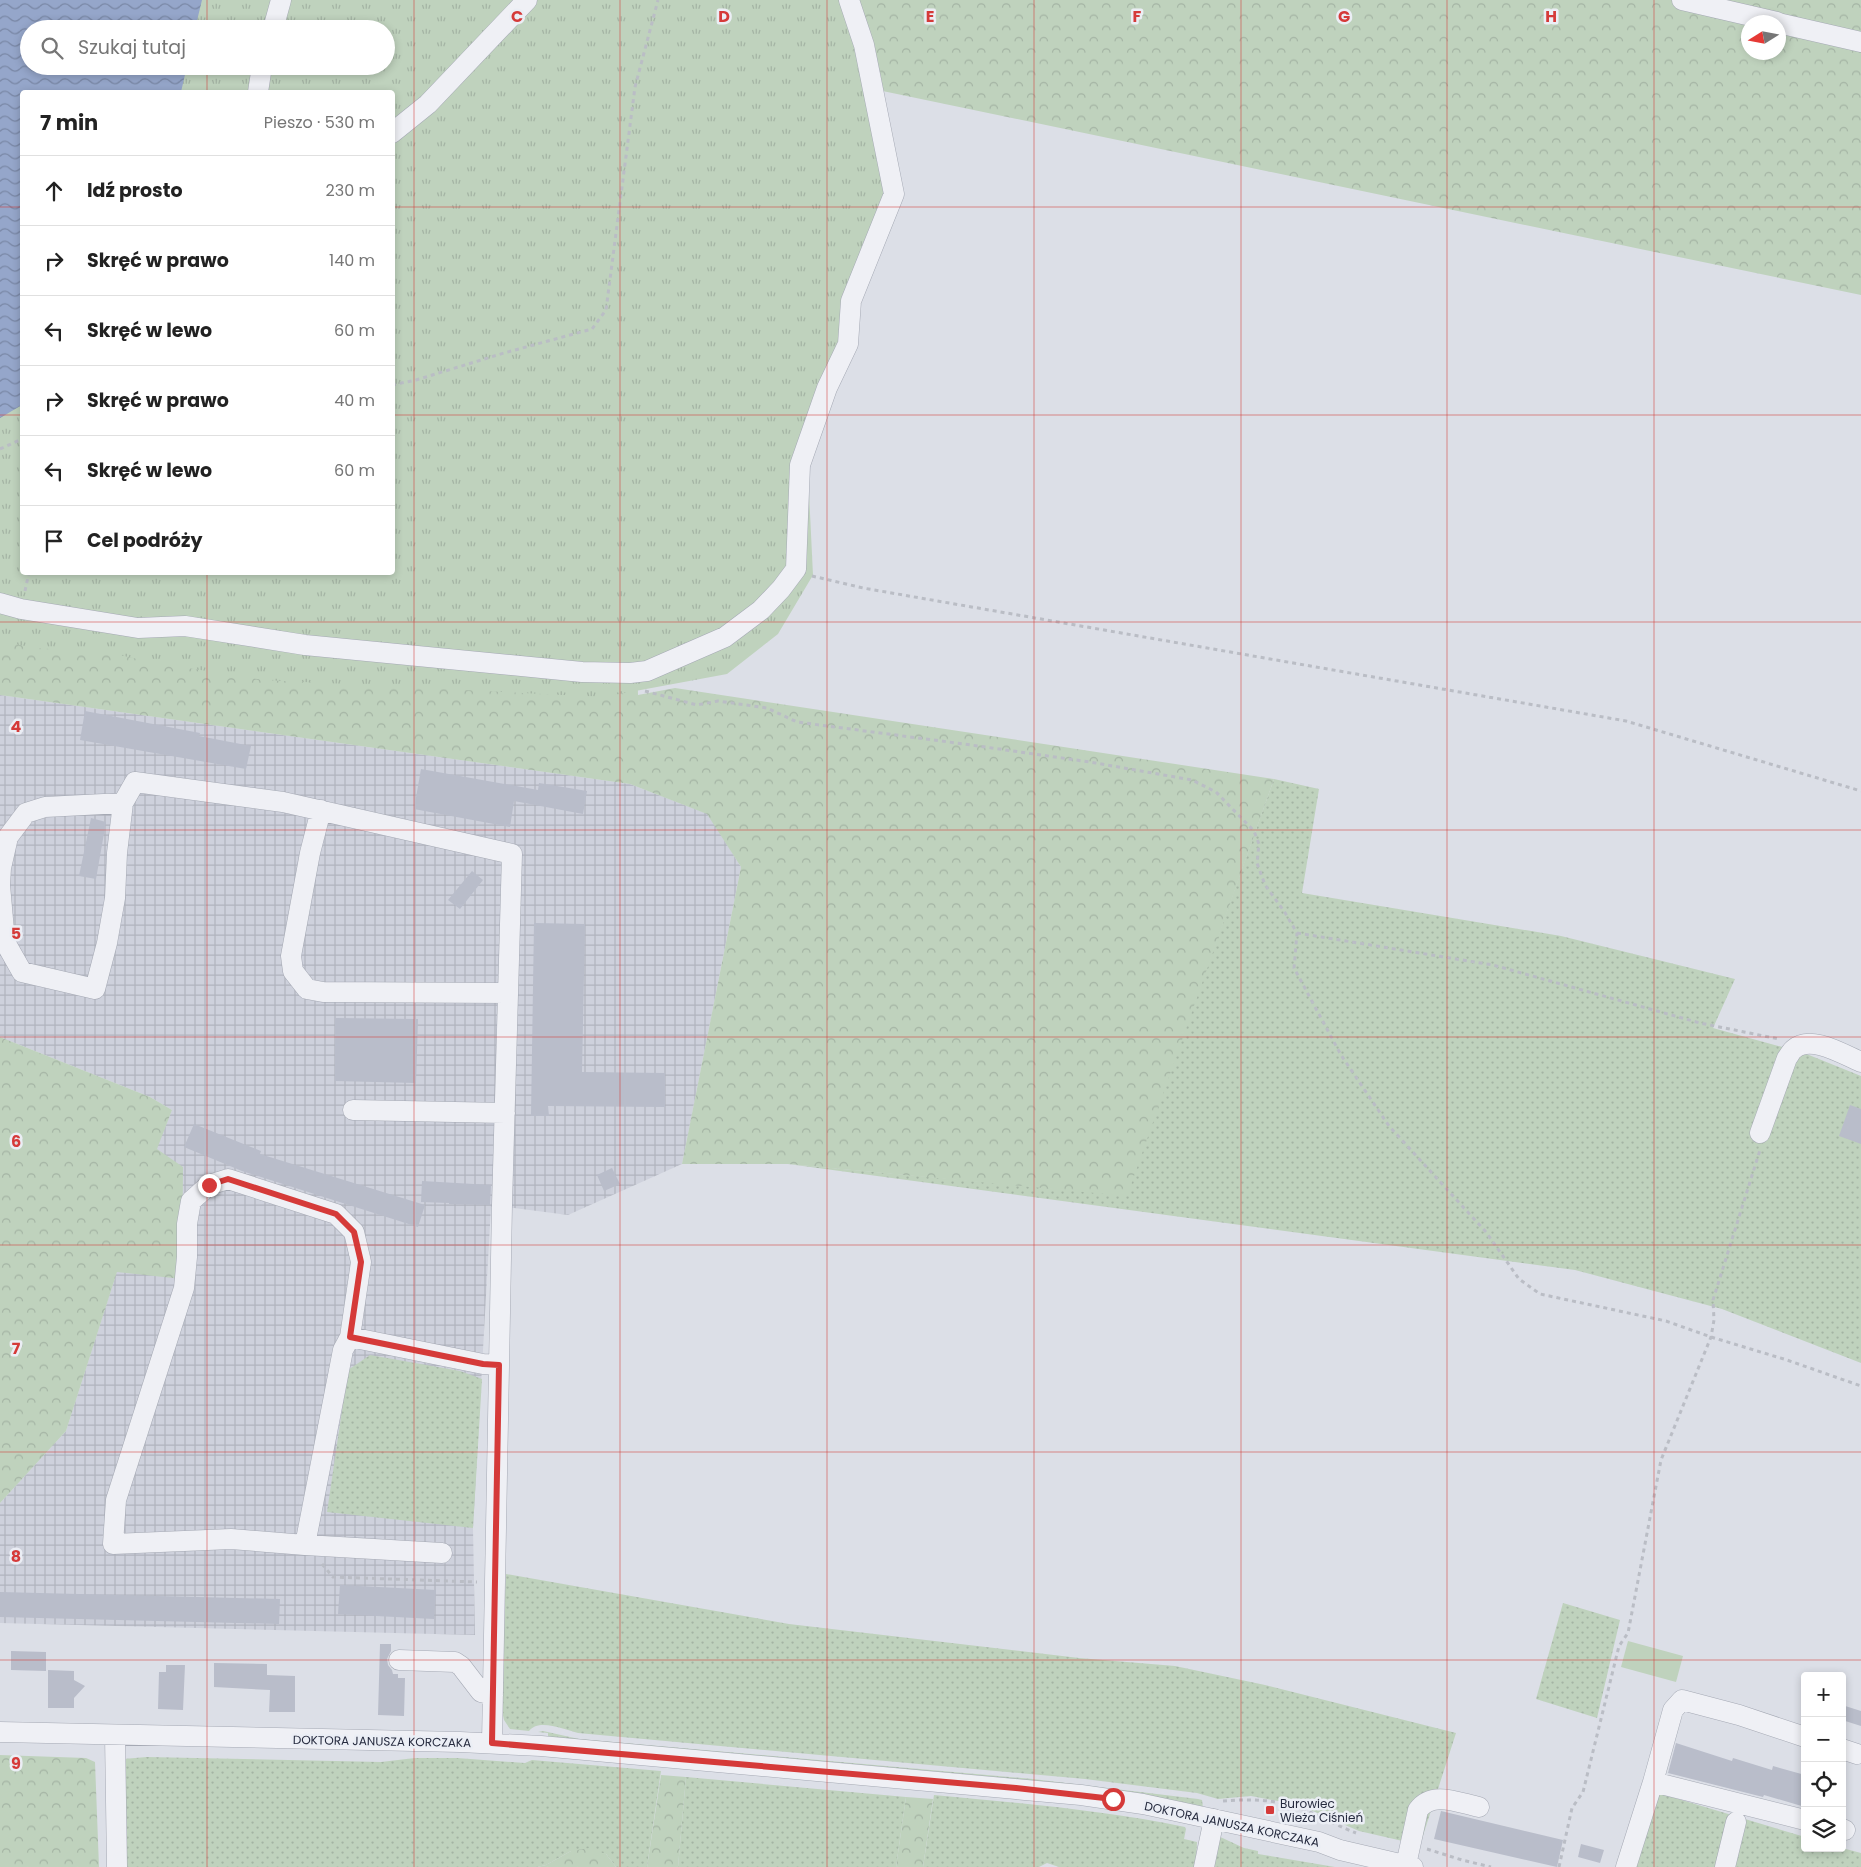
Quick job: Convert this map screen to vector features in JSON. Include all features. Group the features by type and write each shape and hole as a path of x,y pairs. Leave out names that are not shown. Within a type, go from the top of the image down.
{"street":[{"path":"275,20 281,0"},
{"path":"395,131 428,104 527,0"},
{"path":"0,603 21,609 138,628 185,626 305,645 582,672 630,673 647,671 725,637 761,610 781,589 796,568 800,465 827,388 848,344 851,301 894,194 864,45 849,0"},
{"path":"1682,0 1745,15"},
{"path":"1786,25 1861,42"},
{"path":"258,90 261,75"},
{"path":"123,803 44,807 26,813 8,837 0,868 5,942 22,972 95,989 107,943 115,898 117,853 123,803 135,782 283,802 512,854 504,1113 492,1743"},
{"path":"321,810 310,853 291,956 293,971 307,989 324,992 508,993"},
{"path":"1760,1133 1787,1058 1794,1048 1805,1043 1819,1044 1861,1062"},
{"path":"353,1110 504,1113"},
{"path":"305,1545 343,1350 350,1337 361,1262 354,1232 336,1214 228,1179 209,1185 191,1201 186,1224 187,1257 184,1288 116,1500 113,1544 231,1539 305,1545 442,1553"},
{"path":"350,1337 483,1364 499,1365"},
{"path":"399,1660 455,1662 462,1666 481,1692 493,1695"},
{"path":"1626,1867 1673,1710 1682,1700 1801,1735"},
{"name":"DOKTORA JANUSZA KORCZAKA","path":"0,1732 492,1743 1049,1792 1136,1803 1319,1842 1379,1863 1410,1866"},
{"path":"115,1735 117,1867"},
{"path":"1653,1782 1801,1819"},
{"path":"1410,1866 1418,1810 1423,1804 1430,1800 1444,1799 1479,1807"},
{"path":"1204,1867 1214,1819"},
{"path":"1725,1867 1736,1822"}],"path":[{"path":"395,384 592,329 606,310 635,87 658,0"},
{"path":"0,454 1,449 20,440"},
{"path":"796,568 816,578 863,588 1626,721 1861,791"},
{"path":"630,673 632,683 646,691 697,705 718,701 767,708 797,722 1090,762 1192,780 1216,792 1254,831 1259,844 1257,863 1265,885 1297,933 1294,968 1342,1055 1389,1126 1486,1232 1519,1279 1540,1294 1666,1321 1711,1338 1787,1360 1861,1386"},
{"path":"1297,933 1493,965 1700,1023 1790,1040 1798,1046"},
{"path":"1559,1867 1572,1808 1583,1792 1619,1646 1628,1633 1661,1460 1711,1338 1714,1320 1713,1300 1760,1148 1760,1133"},
{"path":"333,1577 472,1582"},
{"path":"1431,1850 1492,1867"}],"shaded area":[{"path":"0,695 630,784 708,814 741,867 682,1164 568,1215 491,1207 473,1528 475,1635 0,1623 0,1503 66,1431 156,1149 172,1110 150,1097 0,1037"}],"green space":[{"path":"0,0 839,0 888,182 881,236 804,443 809,492 813,575 778,634 727,674 603,697 264,680 156,663 110,653 35,648 0,641"},
{"path":"296,0 1861,0 1861,295 873,89 637,650 638,695 675,688 1274,779 1127,1196 788,1164 682,1164 741,867 707,814 630,784 0,695 0,425 20,559 20,575 395,575 395,90 392,90 388,75 395,75 395,20 358,20"},
{"path":"1274,779 1319,789 1302,893 1561,936 1735,979 1713,1028 1804,1053 1861,1076 1861,1363 1722,1309 1575,1270 788,1164 1126,1195"},
{"path":"0,1037 150,1097 172,1110 157,1149 183,1167 182,1279 117,1272 66,1431 0,1503"},
{"path":"370,1355 460,1371 482,1379 473,1528 327,1512 348,1370"},
{"path":"506,1574 789,1624 1079,1658 1175,1666 1265,1685 1456,1733 1420,1845 1359,1831 1299,1805 1251,1796 1218,1799 1197,1793 1085,1779 578,1733 545,1725 533,1727 529,1731 510,1729 504,1720 502,1711 501,1676"},
{"path":"1563,1603 1620,1620 1597,1718 1536,1699"},
{"path":"1628,1641 1683,1656 1676,1682 1621,1667"},
{"path":"543,1731 579,1739 1033,1779 1198,1799 1202,1800 1203,1808 548,1738 548,1733 538,1732"},
{"path":"0,1755 86,1758 95,1762 99,1867 0,1867"},
{"path":"147,1757 381,1762 415,1758 457,1758 525,1763 532,1760 661,1771 647,1867 616,1867 606,1854 571,1851 546,1865 537,1867 127,1867 123,1759"},
{"path":"661,1775 686,1777 678,1867 647,1867"},
{"path":"686,1777 906,1797 896,1867 678,1867"},
{"path":"1655,1792 1801,1836 1801,1852 1846,1852 1846,1849 1861,1853 1861,1867 1633,1867"},
{"path":"934,1795 1091,1812 1185,1827 1184,1839 1197,1842 1196,1867 1059,1867 1047,1863 1039,1867 923,1867"},
{"path":"906,1797 933,1799 923,1867 896,1867"},
{"path":"1216,1835 1244,1848 1258,1851 1258,1854 1335,1867 1213,1867"},
{"path":"590,1848 606,1854 616,1867 537,1867 546,1865 571,1851"}],"water":[{"path":"0,0 202,0 197,20 20,20 20,75 185,75 181,90 20,90 20,406 0,418"}],"building":[{"path":"85,711 200,733 199,736 251,746 246,769 80,740"},
{"path":"421,769 538,790 539,783 587,791 583,814 514,801 510,827 414,809"},
{"path":"91,818 106,822 96,879 79,876"},
{"path":"472,871 483,880 460,909 448,900"},
{"path":"534,923 585,924 582,1072 665,1073 665,1107 548,1106 549,1116 531,1116"},
{"path":"335,1018 418,1019 416,1083 335,1081"},
{"path":"1850,1105 1861,1109 1861,1144 1839,1136"},
{"path":"194,1124 261,1151 260,1154 425,1205 418,1227 242,1171 184,1147"},
{"path":"612,1168 620,1184 604,1191 597,1175"},
{"path":"422,1181 491,1185 490,1205 421,1202"},
{"path":"340,1585 436,1590 434,1619 338,1614"},
{"path":"0,1592 280,1599 279,1624 0,1617"},
{"path":"380,1644 391,1644 391,1651 387,1659 388,1665 393,1674 398,1674 398,1678 405,1678 404,1716 378,1715"},
{"path":"11,1651 46,1652 46,1671 11,1670"},
{"path":"214,1663 267,1664 267,1675 295,1676 295,1712 269,1712 270,1690 214,1687"},
{"path":"166,1665 185,1665 183,1710 158,1709 159,1672 166,1672"},
{"path":"48,1670 74,1671 74,1680 85,1686 74,1698 74,1708 48,1708"},
{"path":"1846,1706 1861,1711 1861,1726 1846,1721"},
{"path":"1676,1743 1732,1761 1733,1758 1772,1770 1773,1766 1801,1774 1801,1806 1764,1795 1763,1797 1668,1773"},
{"path":"1441,1811 1563,1840 1557,1867 1434,1839"},
{"path":"1581,1844 1604,1850 1600,1863 1578,1857"}],"place":[{"name":"Burowiec Wieża Ciśnień","path":"1270,1810"}],"route":[{"path":"209,1185 228,1179 336,1214 354,1232 361,1262 350,1337 483,1364 499,1365 492,1743 1016,1788 1113,1799"}]}
